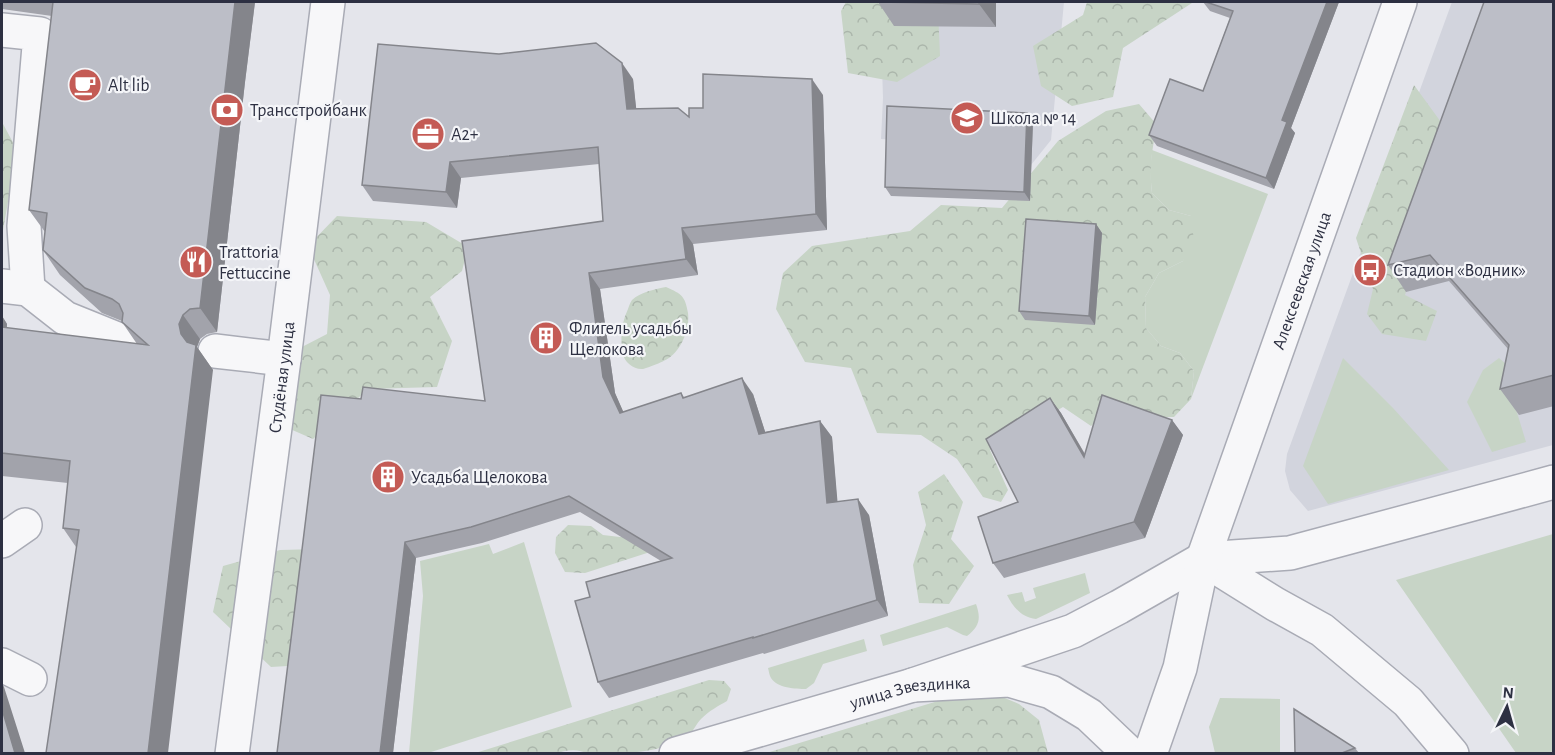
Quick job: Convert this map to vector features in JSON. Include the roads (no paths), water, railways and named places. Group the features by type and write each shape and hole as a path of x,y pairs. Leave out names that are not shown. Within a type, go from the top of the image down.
{"street":[{"name":"Студёная улица","path":"232,753 328,2"},
{"name":"Алексеевская улица","path":"1150,753 1180,668 1203,559 1400,2"},
{"path":"2,30 40,34 24,226 15,287 65,318 122,341"},
{"path":"215,351 284,359"},
{"path":"913,685 1072,631 1203,559 1290,553 1554,482"},
{"path":"1203,559 1322,630 1408,702 1452,753"},
{"name":"улица Звездинка","path":"676,753 913,685 1009,680 1051,692 1089,715 1130,753"}],"place":[{"name":"Alt lib","path":"85,85"},
{"name":"Трансстройбанк","path":"227,110"},
{"name":"Школа № 14","path":"967,118"},
{"name":"А2+","path":"428,134"},
{"name":"Trattoria Fettuccine","path":"196,262"},
{"name":"Стадион «Водник»","path":"1370,270"},
{"name":"Флигель усадьбы Щелокова","path":"546,338"},
{"name":"Усадьба Щелокова","path":"388,477"}]}
